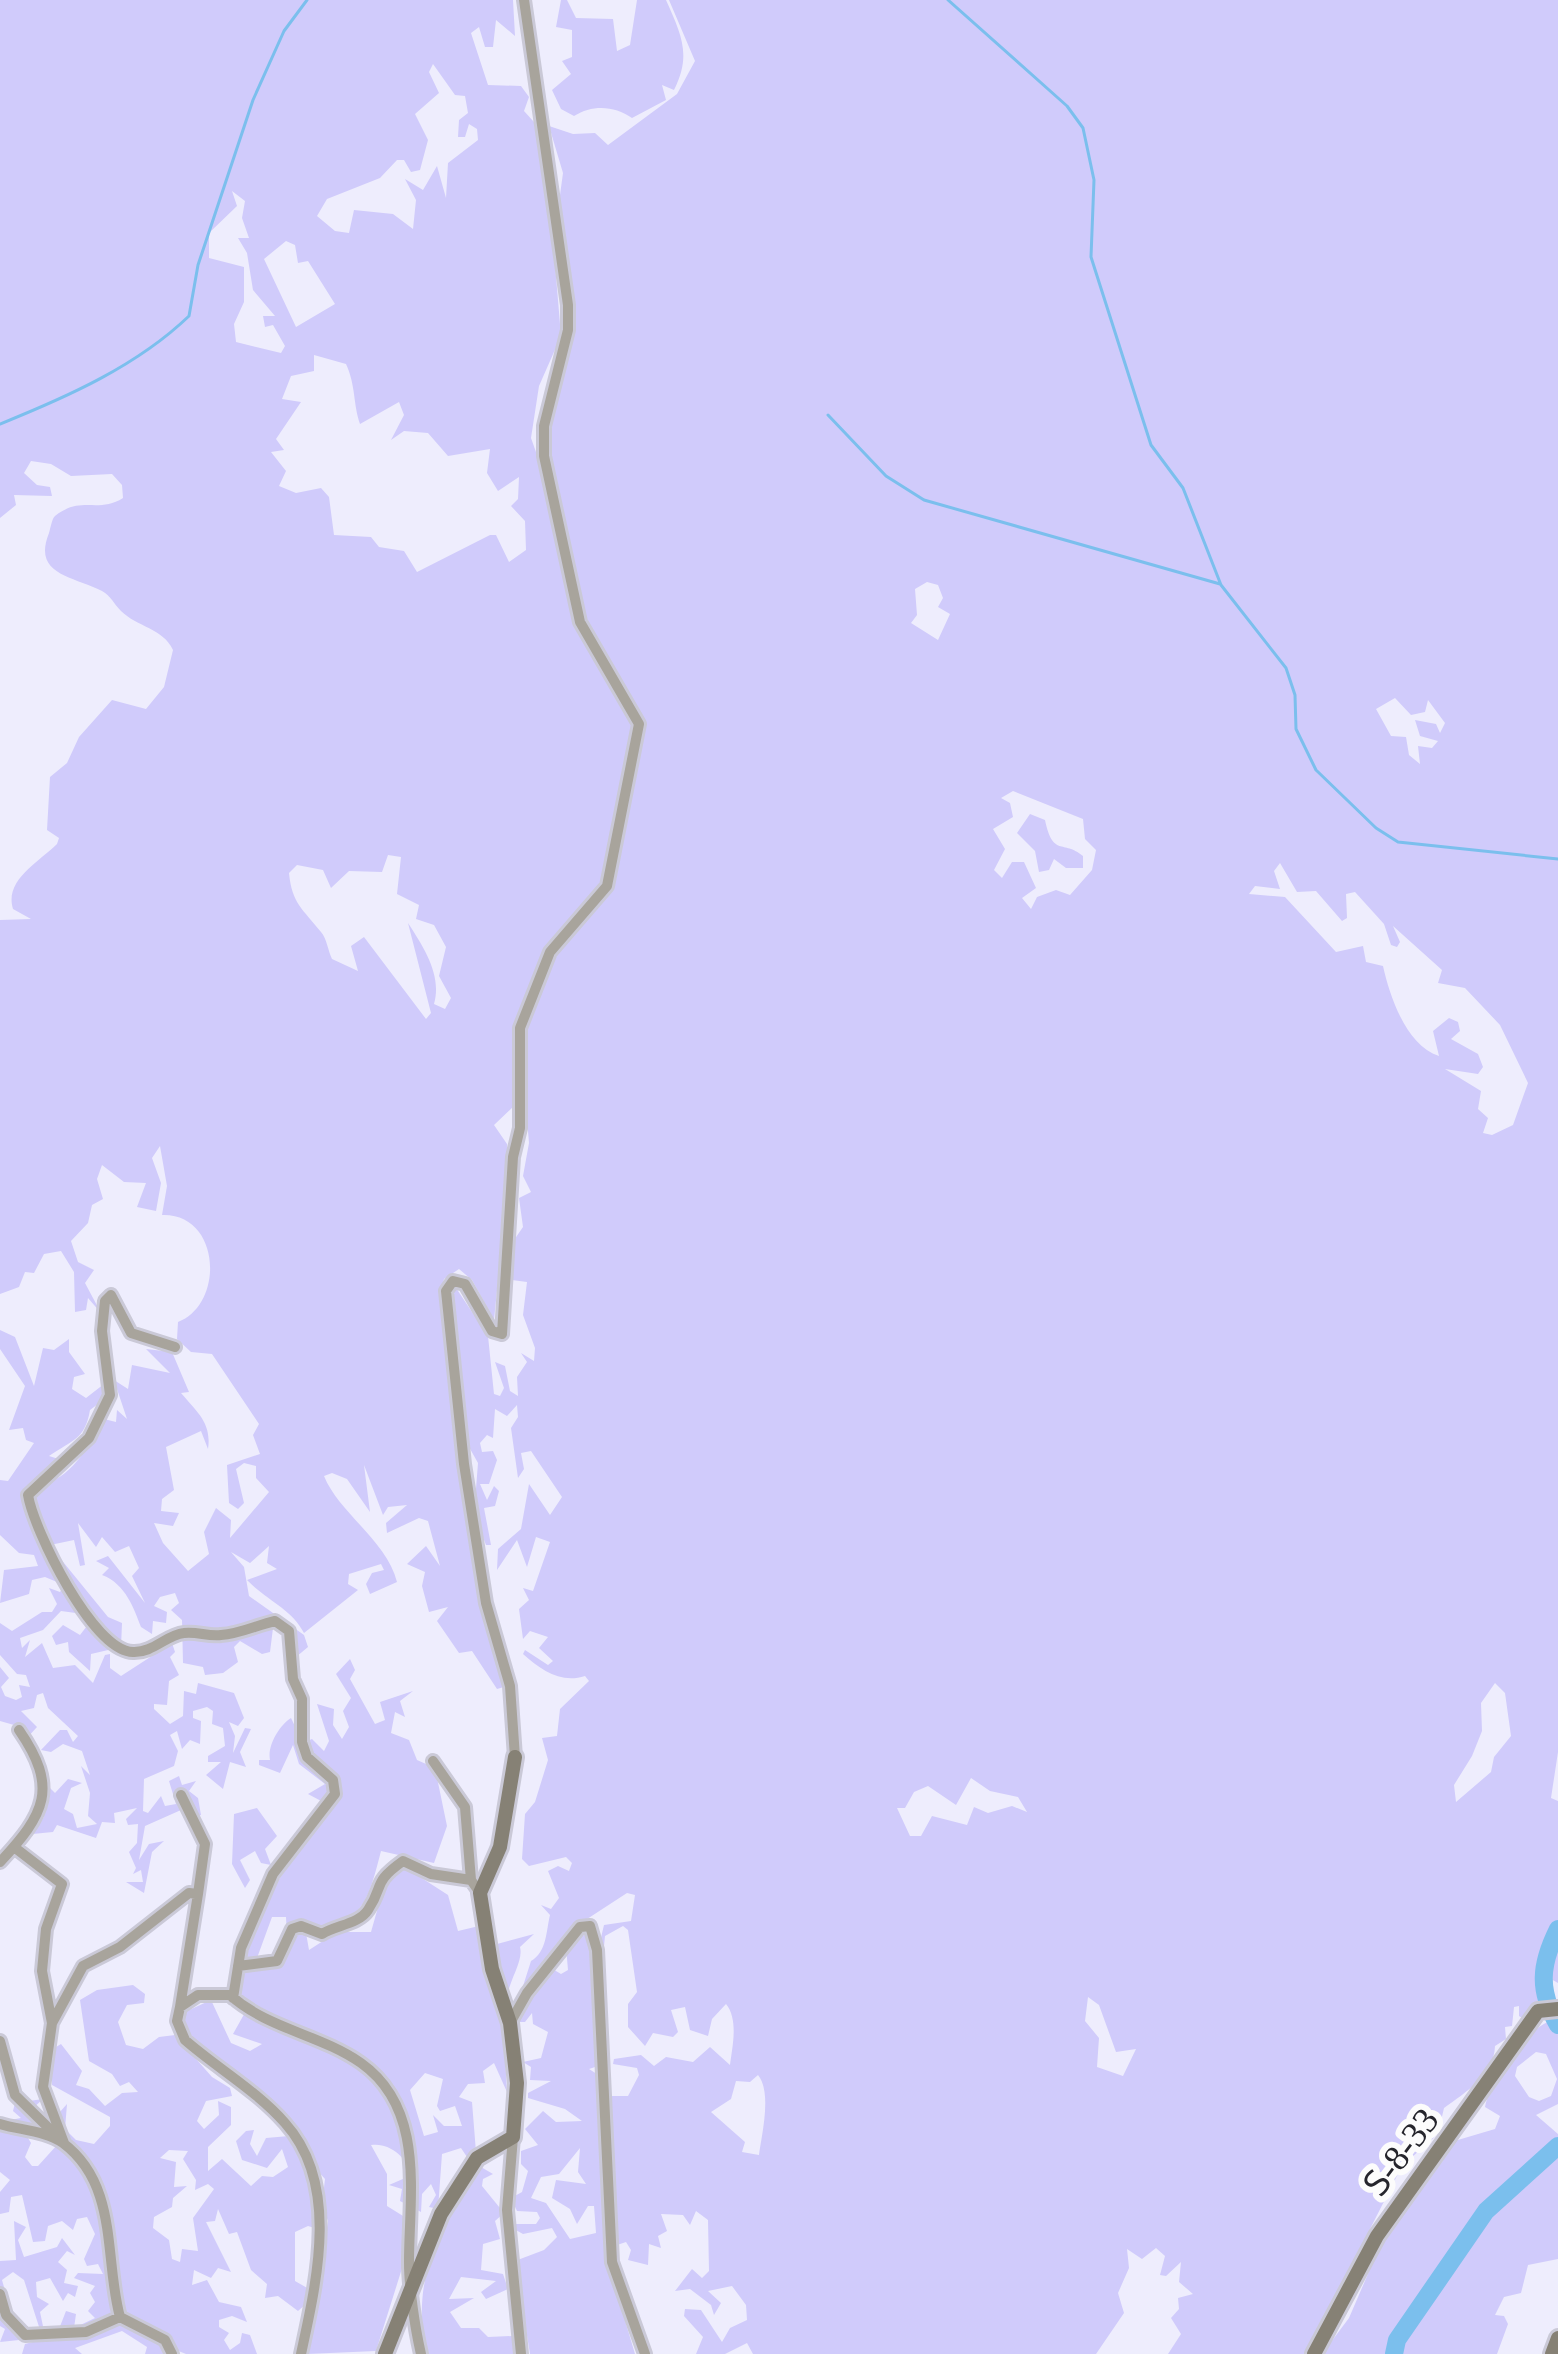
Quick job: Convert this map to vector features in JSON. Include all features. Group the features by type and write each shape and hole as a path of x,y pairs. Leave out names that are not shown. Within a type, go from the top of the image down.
{"street":[{"path":"475,1886 500,1847 515,1757 510,1686 486,1603 464,1464 446,1291 453,1281 464,1284 492,1331 502,1334 513,1157 520,1129 520,1028 550,952 608,886 639,724 580,622 544,456 544,426 568,330 568,305 524,0"},
{"path":"175,1347 131,1333 111,1294 102,1331 110,1395 89,1438 28,1496 55,1567 91,1620 120,1648 132,1653 155,1648 180,1633 219,1636 275,1621 289,1631 292,1679 302,1699 302,1742 307,1757 333,1780 335,1795 273,1874 248,1927 232,1998"},
{"path":"0,1862 14,1847 46,1790 42,1767 19,1730"},
{"path":"433,1761 465,1808 492,1969 510,2023 517,2084 507,2210 521,2354"},
{"path":"181,1796 205,1844 177,2021 185,2040 284,2121 317,2178 319,2223 301,2354"},
{"path":"14,1847 62,1884 46,1929 42,1971 52,2023 44,2087 64,2144"},
{"path":"238,1966 277,1961 292,1929 301,1926 322,1934 357,1919 368,1910 379,1878 403,1862 475,1886"},
{"path":"52,2023 83,1966 120,1947 189,1893 198,1894"},
{"path":"510,2023 580,1927 590,1926 597,1950 609,2239 619,2290 642,2354"},
{"path":"180,2007 198,1995 232,1998 248,2013 365,2065 392,2102 406,2132 415,2187 412,2278 421,2354"},
{"name":"Տ-8-33","path":"1314,2354 1376,2236 1538,2011 1558,2009"},
{"path":"0,2041 15,2095 64,2144 100,2197 120,2317"},
{"path":"0,2124 64,2144"},
{"path":"385,2354 412,2278 467,2170 484,2152 513,2137"},
{"path":"0,2294 6,2315 25,2335 67,2336 120,2317 165,2340 172,2354"},
{"path":"1552,2354 1558,2338"}],"shaded area":[{"path":"0,0 513,0 515,36 496,20 493,47 485,47 479,27 471,33 488,85 521,86 529,97 524,111 544,133 561,336 539,386 531,438 558,514 546,461 547,439 572,326 568,262 557,217 563,173 549,126 573,134 595,133 608,145 677,94 695,61 669,0 1558,0 1558,1752 1551,1798 1558,1801 1558,1983 1551,1979 1554,1996 1527,2021 1519,2016 1519,2006 1514,2007 1512,2026 1505,2027 1506,2039 1495,2046 1490,2066 1444,2108 1438,2134 1402,2166 1370,2229 1350,2288 1304,2354 1168,2354 1181,2334 1171,2318 1179,2309 1178,2298 1193,2294 1179,2282 1181,2262 1166,2276 1160,2275 1165,2256 1156,2248 1142,2259 1127,2249 1129,2268 1118,2293 1124,2313 1096,2354 753,2354 747,2343 725,2354 696,2354 703,2337 684,2316 685,2309 701,2310 722,2342 730,2328 747,2320 746,2305 732,2286 708,2291 721,2303 714,2315 711,2305 690,2289 675,2291 692,2269 702,2278 709,2271 708,2220 696,2211 690,2225 683,2215 661,2214 667,2231 658,2236 661,2248 649,2244 648,2265 628,2260 631,2250 626,2242 614,2246 607,2260 635,2354 530,2354 515,2261 544,2250 557,2237 552,2228 523,2234 514,2229 515,2224 536,2224 540,2218 537,2212 517,2211 511,2198 522,2192 528,2171 521,2164 521,2151 538,2145 525,2129 543,2111 556,2122 582,2121 565,2109 528,2098 528,2093 551,2081 530,2080 531,2067 523,2062 541,2058 548,2032 533,2024 532,2013 525,2022 514,2022 505,2055 507,2092 494,2063 483,2071 485,2083 468,2084 459,2097 472,2102 476,2152 469,2160 461,2148 442,2154 438,2209 429,2207 436,2195 431,2184 422,2194 421,2212 400,2201 402,2189 389,2185 412,2175 410,2169 391,2149 371,2145 387,2174 387,2206 416,2224 376,2351 307,2354 328,2221 322,2204 325,2179 316,2169 318,2229 308,2226 295,2232 295,2281 309,2289 307,2303 298,2311 278,2296 265,2298 267,2284 251,2270 237,2232 229,2234 218,2209 215,2221 206,2222 231,2272 218,2268 211,2278 194,2270 192,2285 207,2280 219,2302 241,2307 247,2322 232,2316 219,2320 219,2327 229,2333 224,2340 230,2350 240,2343 242,2333 250,2335 257,2354 186,2354 171,2348 170,2354 145,2354 147,2347 122,2331 75,2348 82,2354 22,2354 25,2344 60,2335 41,2333 24,2280 13,2272 2,2280 19,2340 0,2342 5,2329 0,2326 0,2261 16,2260 14,2221 26,2227 18,2240 24,2257 57,2247 62,2238 75,2255 67,2251 58,2262 67,2270 64,2283 78,2286 75,2297 68,2293 63,2301 50,2278 36,2282 37,2297 49,2304 40,2312 44,2331 59,2329 66,2311 76,2314 74,2328 95,2318 88,2311 95,2302 90,2293 95,2286 74,2278 78,2273 103,2274 98,2264 87,2266 84,2259 95,2234 87,2217 77,2219 73,2230 62,2221 48,2226 45,2241 33,2242 22,2195 11,2197 9,2212 0,2214 0,2192 10,2180 0,2172 0,2122 21,2118 13,2111 15,2103 43,2099 32,2109 38,2124 24,2131 31,2143 25,2157 32,2166 38,2166 57,2145 59,2113 67,2104 65,2129 76,2140 94,2144 110,2126 110,2117 52,2085 51,2050 61,2044 82,2071 76,2085 89,2089 105,2106 122,2093 138,2092 129,2082 120,2086 112,2074 89,2061 80,2000 97,1990 133,1985 145,1994 144,2003 127,2005 118,2022 126,2045 143,2049 159,2037 175,2035 212,2077 230,2088 232,2096 206,2101 197,2121 204,2129 219,2115 218,2101 231,2107 231,2125 208,2147 208,2171 222,2159 251,2186 262,2176 273,2177 288,2167 282,2149 267,2168 242,2160 236,2141 246,2131 254,2130 250,2144 257,2156 266,2138 289,2136 259,2097 190,2038 183,2023 187,2011 211,2000 231,2043 250,2051 262,2044 233,2034 247,2009 240,1996 244,1969 279,1963 287,1937 286,1917 272,1917 257,1958 242,1960 268,1895 341,1790 338,1787 323,1802 308,1794 325,1784 299,1764 293,1745 280,1773 259,1765 259,1760 270,1760 272,1742 283,1725 291,1718 303,1743 312,1739 324,1751 329,1741 317,1704 334,1709 333,1725 342,1739 349,1727 343,1711 351,1698 336,1674 350,1659 355,1670 350,1679 375,1724 385,1720 380,1702 413,1691 400,1701 405,1717 395,1712 391,1733 409,1740 417,1760 435,1768 447,1826 434,1863 381,1851 360,1908 340,1923 306,1933 309,1950 337,1932 371,1932 386,1879 403,1866 448,1895 458,1931 479,1926 496,1950 497,1944 534,1934 520,1947 508,1994 507,2001 517,2005 531,1961 545,1941 550,1915 541,1905 551,1909 559,1898 548,1871 558,1866 569,1871 572,1863 566,1857 529,1866 522,1859 525,1814 535,1802 548,1760 542,1738 557,1736 560,1709 589,1681 585,1676 552,1674 523,1654 525,1650 548,1665 553,1661 539,1648 548,1637 530,1631 523,1639 519,1609 529,1600 523,1588 533,1591 550,1542 536,1537 527,1567 517,1540 497,1570 498,1549 521,1529 529,1484 550,1515 562,1497 531,1451 521,1453 524,1469 518,1478 511,1428 518,1417 517,1405 507,1416 495,1409 493,1438 487,1435 480,1443 482,1452 493,1451 497,1460 489,1484 480,1484 487,1500 494,1486 499,1491 495,1506 484,1508 491,1545 486,1545 474,1514 478,1463 464,1438 451,1293 456,1288 488,1336 494,1394 500,1396 504,1388 495,1362 505,1366 510,1391 518,1396 517,1377 527,1362 521,1353 534,1361 535,1348 523,1315 527,1282 512,1280 514,1240 523,1227 519,1198 531,1192 523,1176 529,1143 522,1059 528,1015 514,1067 515,1105 494,1125 507,1144 509,1172 494,1320 472,1280 459,1269 444,1279 441,1293 460,1463 504,1687 497,1689 472,1651 459,1653 437,1621 448,1607 429,1612 422,1586 425,1572 407,1564 426,1546 440,1566 428,1521 419,1518 387,1533 386,1523 407,1505 388,1507 383,1515 364,1465 370,1512 347,1479 332,1473 324,1476 383,1553 397,1582 370,1594 366,1584 372,1573 384,1570 381,1564 349,1574 348,1584 358,1590 304,1633 293,1617 247,1580 277,1569 267,1563 269,1546 250,1563 231,1552 244,1567 249,1596 304,1635 308,1647 296,1657 283,1634 273,1628 270,1652 262,1654 240,1641 234,1647 238,1662 223,1673 205,1675 203,1667 183,1663 182,1620 171,1610 179,1603 175,1593 160,1597 154,1606 167,1612 166,1623 153,1621 152,1634 141,1627 123,1591 102,1575 109,1568 96,1561 108,1556 145,1603 132,1576 139,1568 129,1546 115,1552 102,1537 96,1547 78,1523 85,1565 80,1566 74,1540 50,1545 44,1554 48,1559 55,1552 108,1617 122,1623 121,1647 91,1654 90,1671 69,1652 68,1642 56,1645 52,1636 63,1625 80,1635 90,1622 83,1614 61,1611 43,1630 20,1638 22,1648 30,1640 25,1657 42,1643 53,1668 75,1665 93,1683 105,1655 110,1654 110,1668 121,1676 172,1643 175,1652 170,1657 179,1675 169,1681 167,1705 154,1704 154,1709 170,1724 183,1716 184,1691 196,1694 198,1683 234,1693 244,1718 238,1726 229,1722 235,1736 233,1753 245,1728 251,1729 240,1752 246,1767 230,1762 223,1789 206,1775 221,1762 208,1762 208,1756 225,1746 223,1728 212,1724 213,1711 207,1707 193,1711 193,1718 201,1721 200,1744 190,1740 182,1749 177,1731 170,1735 178,1751 174,1766 144,1779 143,1811 148,1813 161,1796 165,1806 176,1804 169,1781 179,1776 182,1785 196,1781 189,1791 198,1798 201,1815 191,1818 181,1810 145,1826 139,1860 149,1844 164,1841 152,1852 144,1893 126,1882 143,1882 141,1870 133,1874 136,1868 129,1852 137,1843 138,1824 128,1825 126,1819 137,1808 114,1813 115,1823 102,1822 96,1838 57,1825 53,1832 32,1834 44,1817 40,1807 47,1785 55,1793 68,1779 82,1783 71,1788 64,1809 73,1814 77,1828 97,1824 88,1816 90,1793 81,1766 90,1775 82,1751 63,1744 51,1752 41,1750 60,1730 67,1730 73,1742 78,1736 48,1708 43,1693 37,1695 34,1708 21,1711 37,1727 26,1739 14,1736 14,1725 0,1721 0,1667 9,1678 1,1687 5,1696 16,1700 22,1697 19,1685 30,1687 26,1675 17,1674 0,1655 0,1623 12,1631 42,1612 52,1612 57,1604 49,1588 60,1592 66,1584 60,1577 57,1582 45,1577 32,1580 29,1594 0,1603 4,1570 38,1566 34,1555 19,1553 0,1535 0,1480 8,1481 34,1443 26,1440 23,1428 9,1430 25,1386 0,1349 0,1330 15,1337 34,1386 43,1348 54,1350 69,1339 69,1352 85,1374 74,1377 72,1389 86,1398 104,1384 106,1398 90,1410 81,1434 49,1456 65,1461 45,1484 73,1466 104,1419 116,1422 117,1410 127,1419 114,1380 128,1389 132,1365 170,1373 146,1349 172,1352 189,1392 181,1393 198,1412 209,1440 208,1449 201,1431 166,1447 174,1490 162,1499 161,1511 179,1513 173,1526 154,1523 163,1543 188,1571 209,1554 204,1532 216,1508 231,1520 230,1538 269,1492 256,1478 256,1466 244,1463 236,1469 244,1503 238,1509 229,1503 227,1465 260,1454 253,1435 259,1424 212,1354 191,1352 177,1339 178,1322 204,1297 210,1261 196,1228 182,1218 162,1215 167,1186 160,1146 152,1158 161,1183 156,1211 137,1207 146,1183 124,1182 102,1165 97,1179 103,1199 92,1205 88,1223 71,1241 78,1262 94,1270 85,1283 101,1313 88,1298 86,1310 75,1312 74,1272 61,1251 44,1254 34,1273 25,1272 19,1287 0,1294 0,920 31,919 13,909 12,899 18,880 59,838 47,830 50,777 67,763 79,737 112,700 146,709 164,687 173,650 105,593 58,572 46,558 55,516 73,507 105,505 123,498 122,485 112,474 71,476 51,464 31,461 24,473 37,485 50,487 52,496 14,495 16,505 0,518","holes":["433,64 455,95 465,96 468,113 459,120 458,137 465,137 469,124 477,129 478,140 448,163 446,198 437,166 423,190 405,179 416,200 413,229 393,214 354,210 349,233 335,231 317,216 327,199 380,178 397,160 404,160 411,172 420,170 428,140 415,114 439,93 429,72","232,191 245,201 242,218 249,238 238,238 247,253 253,290 275,316 263,316 265,327 273,325 285,346 281,353 236,342 234,324 244,302 244,267 209,258 209,233 237,206","286,241 295,245 298,263 308,261 335,304 296,327 264,259","314,355 346,364 360,424 399,402 404,415 391,440 404,431 428,433 448,456 490,449 487,473 498,491 519,477 518,499 511,506 525,521 526,550 509,562 496,535 490,535 417,572 404,551 379,547 371,537 334,535 329,497 321,488 296,493 279,486 286,471 271,452 284,450 276,439 301,402 282,399 291,376 314,371","927,582 938,585 943,598 938,607 950,614 938,640 911,623 917,615 915,589","1395,698 1411,715 1425,712 1428,700 1445,723 1440,733 1436,724 1415,720 1420,736 1438,741 1432,748 1418,746 1420,764 1409,755 1406,737 1391,736 1376,709","1013,791 1083,819 1085,839 1096,850 1092,870 1070,895 1056,890 1037,897 1031,909 1022,898 1036,888 1024,862 1012,862 1002,878 994,870 1005,849 993,829 1013,817 1010,803 1001,798","388,855 401,857 397,894 419,905 416,919 434,925 446,947 439,976 451,998 445,1009 434,1004 434,973 408,923 431,1013 426,1019 364,937 351,946 358,971 332,959 323,935 296,899 289,873 297,865 323,870 331,888 349,871 382,872","1280,863 1297,892 1316,891 1342,921 1347,918 1346,894 1355,892 1384,924 1391,945 1397,947 1400,942 1393,926 1442,970 1438,983 1465,988 1500,1025 1528,1083 1513,1125 1492,1135 1483,1133 1488,1118 1478,1109 1481,1091 1445,1069 1478,1074 1483,1067 1478,1054 1451,1039 1460,1031 1458,1022 1449,1018 1433,1031 1439,1056 1427,1050 1401,1018 1383,966 1366,962 1363,946 1336,952 1285,897 1249,894 1255,886 1280,889 1274,871","1495,1683 1505,1693 1511,1736 1494,1757 1491,1772 1456,1802 1454,1785 1482,1731 1481,1703","971,1778 990,1791 1018,1797 1027,1812 1012,1806 988,1813 974,1807 967,1825 932,1816 921,1836 910,1836 897,1808 905,1808 914,1792 928,1786 956,1805","627,1893 635,1895 631,1921 604,1925 599,1946 602,1966 605,1936 623,1926 628,1930 637,1992 628,2004 628,2027 645,2046 653,2033 673,2037 678,2032 671,2010 685,2007 690,2030 708,2036 712,2019 726,2004 734,2026 730,2065 710,2047 693,2062 666,2057 654,2066 641,2055 614,2059 613,2064 637,2068 639,2075 628,2096 607,2096 598,2090 600,2076 589,2069 595,2067 599,2015 588,1932 566,1947 568,1970 561,1974 551,1968 584,1921","1088,1997 1099,2005 1116,2052 1136,2049 1123,2076 1097,2067 1099,2038 1085,2021","425,2073 443,2079 437,2106 440,2111 455,2106 462,2126 444,2126 433,2115 438,2132 424,2136 410,2090","758,2075 765,2102 759,2155 742,2152 745,2142 711,2112 731,2099 736,2081 750,2082","580,2148 578,2172 586,2184 556,2180 552,2198 570,2209 577,2224 588,2206 594,2206 596,2233 570,2239 546,2203 531,2198 541,2177 559,2174","169,2150 188,2151 183,2159 196,2180 195,2190 208,2184 214,2189 193,2218 198,2251 182,2249 180,2262 172,2259 169,2240 153,2228 154,2217 172,2207 173,2198 187,2186 174,2187 176,2162 160,2158"]},
{"path":"561,0 567,0 576,18 613,19 617,51 630,45 637,0 666,0 683,55 674,90 662,85 666,100 632,118 611,109 596,108 574,116 561,109 552,90 571,74 562,61 572,57 572,30 556,27"},
{"path":"1030,814 1045,820 1055,844 1083,856 1083,868 1066,868 1054,859 1049,870 1039,872 1035,851 1017,833"},
{"path":"257,1808 277,1836 265,1849 271,1865 261,1863 255,1851 240,1860 250,1880 245,1888 232,1864 234,1814"},
{"path":"1558,2018 1558,2104 1536,2115 1558,2134 1558,2259 1528,2265 1521,2293 1504,2297 1495,2315 1504,2316 1508,2324 1497,2354 1322,2354 1349,2318 1383,2239 1432,2166 1442,2162 1451,2142 1495,2129 1500,2116 1485,2107 1495,2080 1522,2041","holes":["1536,2052 1546,2054 1557,2079 1551,2096 1539,2101 1529,2097 1515,2076 1517,2067"]},
{"path":"481,2167 493,2174 483,2179 482,2186 504,2213 495,2221 500,2239 483,2244 481,2270 503,2274 508,2289 486,2299 481,2292 496,2281 461,2277 449,2299 474,2298 450,2312 461,2328 479,2328 488,2337 512,2336 516,2354 427,2354 422,2310 428,2268 443,2228"}],"waterway":[{"path":"0,424 124,365 189,316 198,265 253,100 284,31 307,0"},
{"path":"948,0 1067,106 1083,128 1094,180 1091,257 1151,445 1183,488 1221,585 1286,668 1295,695 1296,729 1316,770 1376,828 1398,842 1558,859"},
{"path":"828,415 886,476 924,500 1220,584"},
{"path":"1558,1929 1544,1977 1558,2025"},
{"path":"1394,2354 1397,2340 1486,2211 1558,2146"}]}
